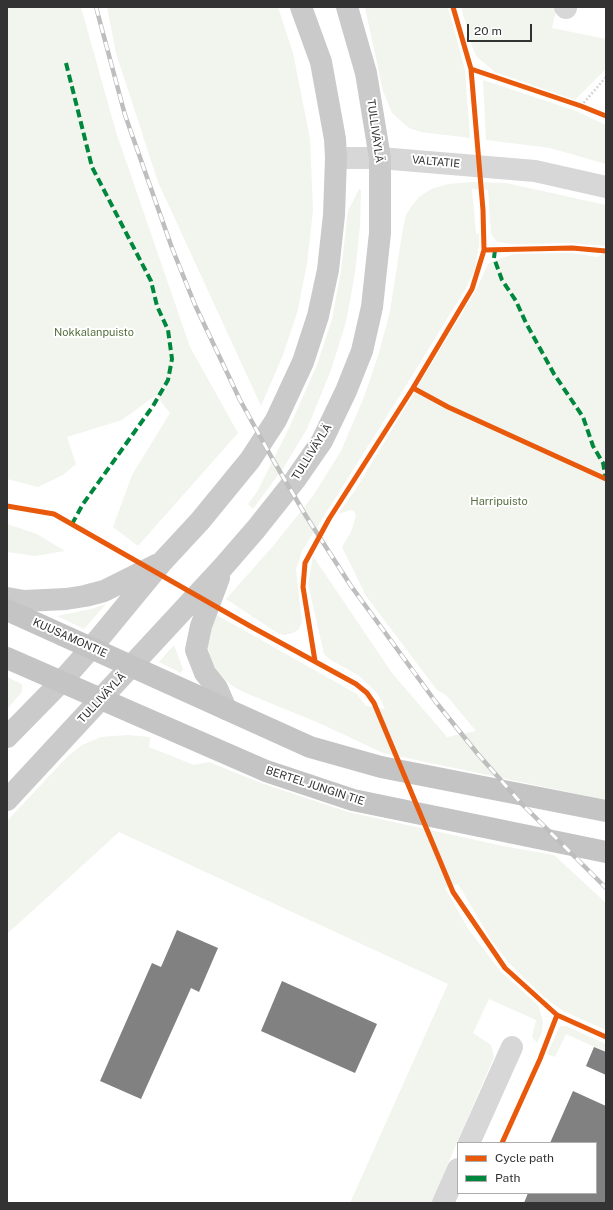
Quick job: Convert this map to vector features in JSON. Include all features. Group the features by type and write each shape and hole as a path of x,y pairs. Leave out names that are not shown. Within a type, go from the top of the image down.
{"highway":[{"name":"KUUSAMONTIE","path":"7,610 132,666"},
{"path":"7,658 61,682"},
{"path":"132,666 310,747 371,764 606,812"},
{"name":"BERTEL JUNGIN TIE","path":"61,682 266,771 353,800 606,852"}],"main road":[{"path":"7,737 61,682 92,647 162,562 200,521 250,460 276,420 303,362 318,316 328,270 334,214 336,158 335,138 321,62 301,7"},
{"name":"TULLIVÄYLÄ","path":"7,800 224,567 295,480 322,441 346,392 362,351 372,307 380,232 380,158 366,74 347,7"},
{"path":"7,598 24,601 66,599 85,596 104,591 162,562"},
{"path":"224,567 201,626 196,650 205,673 217,688 226,709"}],"street":[{"name":"VALTATIE","path":"336,158 380,158 535,171 606,188"},
{"path":"469,1142 512,1047"},
{"path":"443,1203 457,1171"}],"path":[{"path":"581,106 606,78"},
{"path":"574,103 587,108"}],"green space":[{"name":"Nokkalanpuisto","path":"7,7 81,7 116,132 190,347 238,433 138,546 113,527 132,475 170,413 156,395 122,420 67,437 76,464 63,475 38,487 7,479"},
{"path":"107,7 278,7 293,53 310,139 313,210 307,264 297,313 283,355 261,406 158,182 116,53"},
{"path":"365,7 448,7 465,70 470,138 421,132 409,128 392,113 383,91"},
{"path":"461,7 557,7 552,28 606,39 606,69 575,100 495,72 477,57 473,49"},
{"path":"483,80 576,111 606,125 606,164 550,148 486,140"},
{"path":"474,182 506,183 606,205 606,246 572,243 512,244 497,242 491,234 488,190 472,189 476,233 479,234 479,246 475,269 466,288 302,551 296,570 302,622 299,629 293,633 285,635 279,634 226,599 274,545 313,496 341,451 364,397 379,353 390,311 406,215 419,197 431,189 448,184"},
{"path":"359,189 361,190 360,226 355,273 346,322 331,370 307,429 284,467 253,509 248,504 257,492 289,428 317,365 332,319 341,271 348,211"},
{"name":"Harripuisto","path":"605,252 606,800 383,753 319,723 248,694 234,687 221,676 213,665 207,644 215,614 357,694 366,706 385,709 379,696 358,675 329,659 324,654 308,584 313,556 392,673 447,737 476,731 446,695 437,690 366,596 342,547 351,532 356,516 354,511 351,510 338,514 356,489 475,292 488,264 498,259 515,254 571,253 598,257"},
{"path":"7,524 37,534 65,551 35,556 7,552"},
{"path":"106,604 84,629 57,616 91,609"},
{"path":"174,645 183,669 181,673 159,662"},
{"path":"7,677 22,684 22,692 7,709"},
{"path":"127,735 150,737 149,747 194,765 209,762 261,783 348,812 503,846 554,855 606,903 606,1030 563,1011 544,997 509,963 492,941 458,884 445,888 469,930 501,972 538,1005 543,1021 542,1032 537,1043 532,1037 536,1020 489,999 473,1033 491,1045 494,1057 431,1203 350,1203 448,984 119,832 7,934 7,821 67,757 82,745 101,737"},
{"path":"560,1026 566,1026 606,1044 606,1052 566,1034 555,1057 547,1054"}],"building":[{"path":"177,930 218,948 199,992 191,988 141,1099 100,1081 152,963 161,967"},
{"path":"282,981 377,1024 355,1073 261,1031"},
{"path":"594,1047 606,1052 606,1075 586,1066"},
{"path":"573,1091 606,1106 606,1203 524,1203 528,1194 597,1194 597,1142 550,1142"}],"railway":[{"path":"96,7 125,115 172,248 195,305 240,400 272,458 306,516 351,586 435,701 477,753 521,803 606,888"}],"marked path":[{"path":"66,63 92,167 151,281 157,306 168,330 172,359 168,380 153,406 83,504 72,524"},
{"path":"495,250 494,258 502,280 516,301 526,323 554,374 583,417 593,446 603,463 606,479"}],"cycle path":[{"path":"315,661 303,587 305,563 329,519 413,388 472,289 484,250 483,210 471,69 453,7"},
{"path":"471,69 581,106 606,116"},
{"path":"484,250 572,248 606,251"},
{"path":"413,388 448,407 606,479"},
{"path":"7,506 54,514 250,626 356,684 367,693 374,703 453,892 505,968 557,1015 540,1059 502,1142"},
{"path":"557,1015 606,1037"}]}
